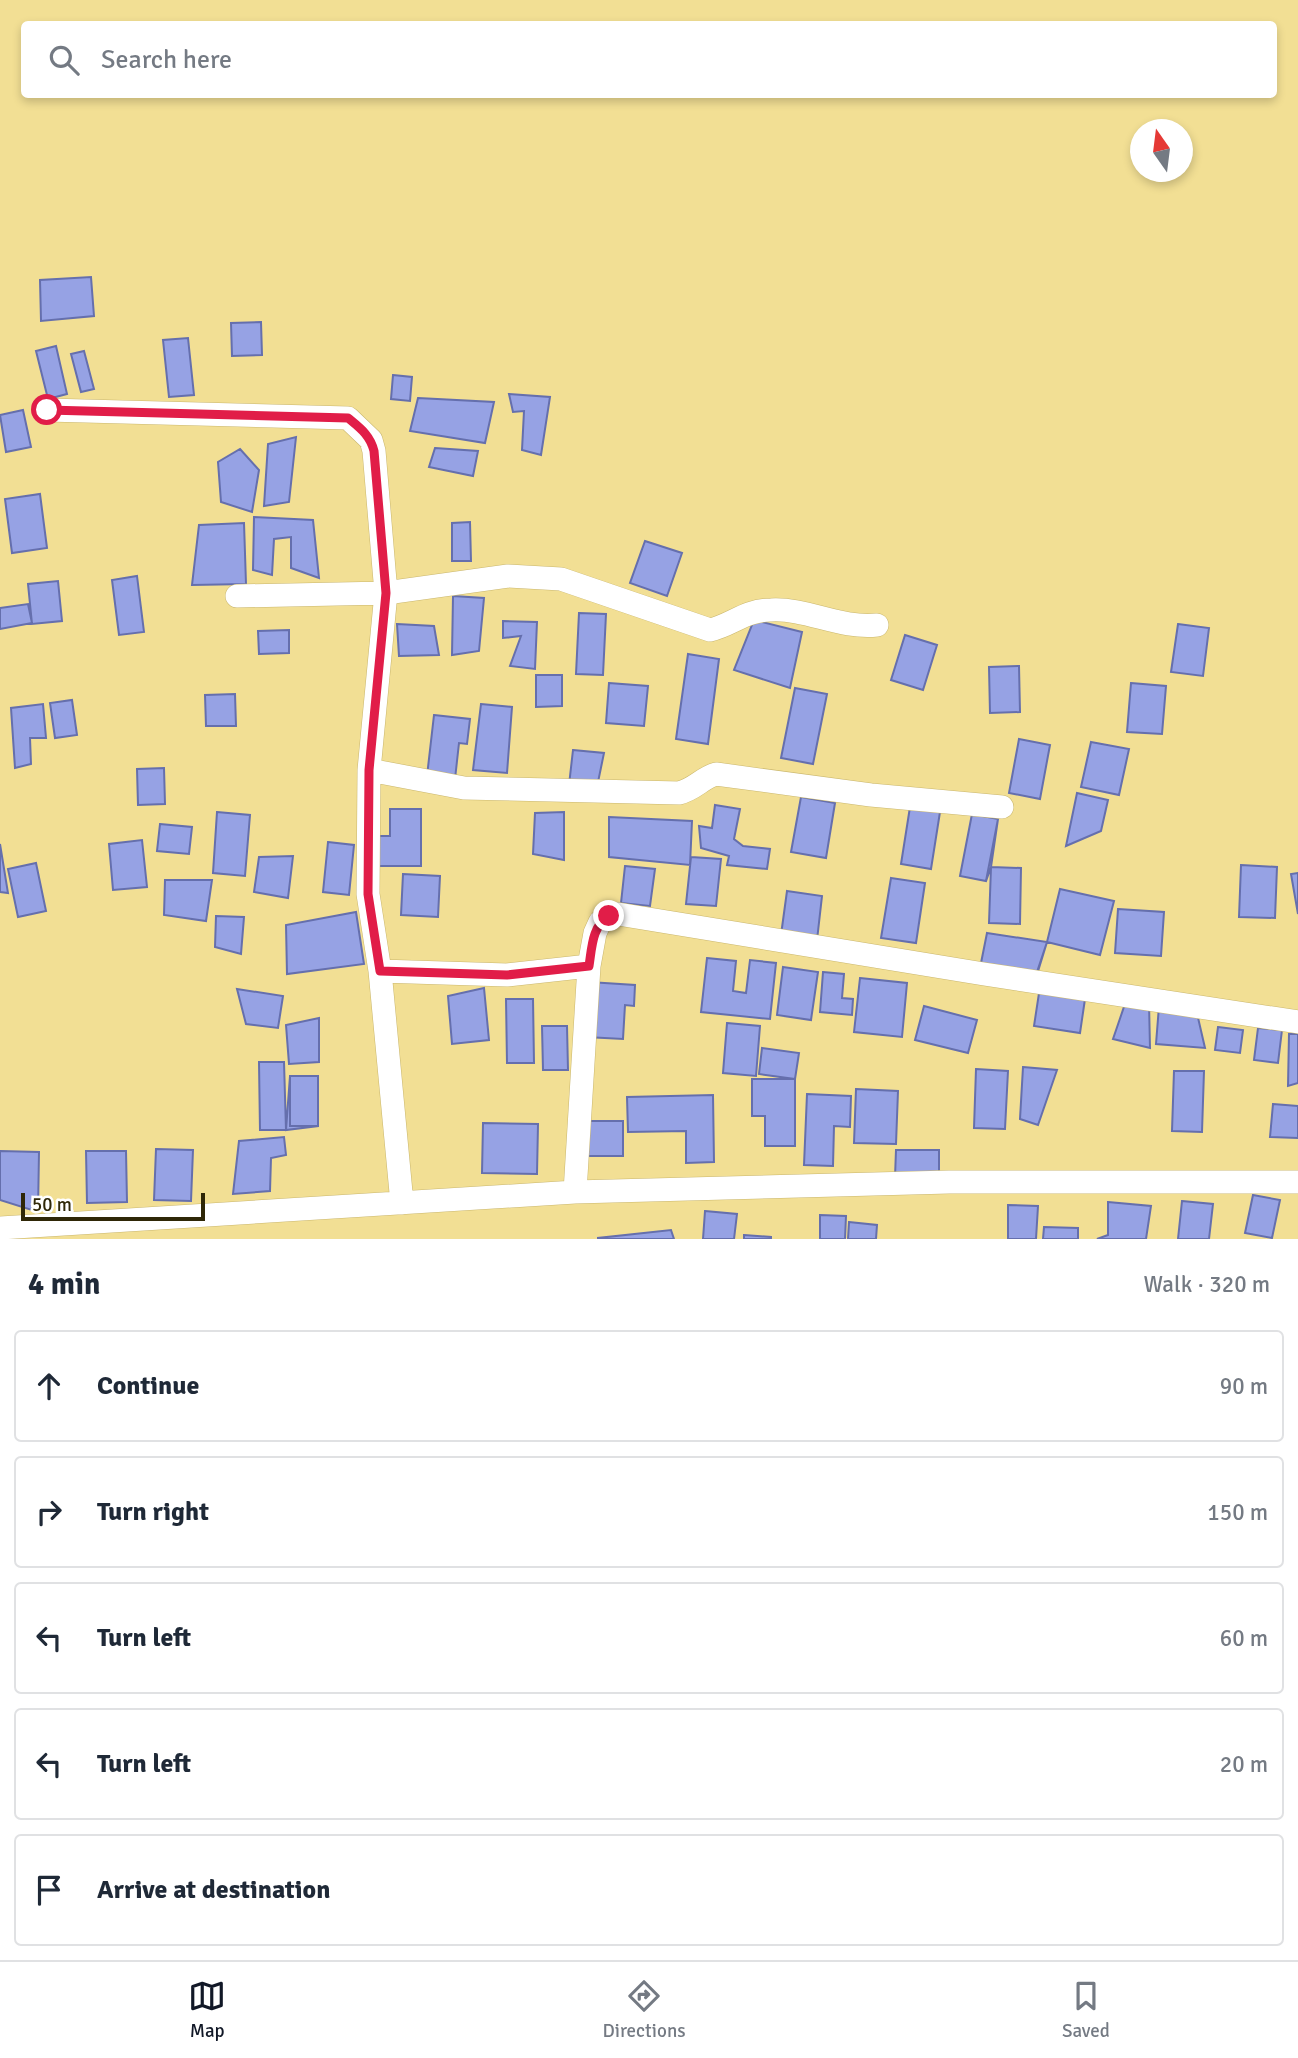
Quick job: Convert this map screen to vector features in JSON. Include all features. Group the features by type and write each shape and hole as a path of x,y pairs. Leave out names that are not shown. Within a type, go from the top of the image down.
{"street":[{"path":"47,410 348,418 371,440 386,593 369,770 368,894 380,971 402,1203"},
{"path":"237,596 386,593 508,576 561,579 710,629 723,626 741,615 770,610 795,611 841,624 877,625"},
{"path":"369,770 464,788 679,793 697,787 708,776 729,775 872,795 1002,807"},
{"path":"575,1192 589,966 595,933 600,922 618,914 984,974 1298,1021"},
{"path":"380,971 507,975 589,966"},
{"path":"0,1228 575,1192 949,1182 1298,1182"}],"building":[{"path":"91,277 94,316 41,321 40,280"},
{"path":"261,322 262,355 232,356 231,323"},
{"path":"188,338 194,395 169,397 163,340"},
{"path":"56,346 67,394 48,399 36,351"},
{"path":"84,351 94,389 81,392 71,354"},
{"path":"393,375 412,377 410,401 391,399"},
{"path":"509,394 550,397 541,455 522,450 524,411 513,412"},
{"path":"418,398 494,402 485,443 410,431"},
{"path":"23,410 31,447 6,452 0,415"},
{"path":"296,437 289,502 264,506 268,444"},
{"path":"435,448 478,451 473,476 429,467"},
{"path":"240,449 259,470 252,512 221,502 218,462"},
{"path":"40,494 47,548 12,553 5,499"},
{"path":"254,517 313,520 319,578 291,568 291,537 274,539 272,575 253,570"},
{"path":"470,522 471,561 452,561 452,523"},
{"path":"244,523 246,584 192,585 199,525"},
{"path":"645,541 682,553 667,596 630,583"},
{"path":"137,576 144,632 119,635 112,580"},
{"path":"58,581 62,621 32,624 28,584"},
{"path":"453,596 484,598 479,651 452,655"},
{"path":"28,604 32,623 0,629 0,608"},
{"path":"579,613 606,614 603,675 576,674"},
{"path":"754,620 802,632 790,688 734,670"},
{"path":"503,621 537,622 535,669 510,666 521,636 503,638"},
{"path":"397,624 434,626 439,655 399,656"},
{"path":"1178,624 1209,628 1203,676 1171,672"},
{"path":"289,630 289,653 259,654 258,631"},
{"path":"905,635 937,645 923,690 891,680"},
{"path":"688,654 719,659 708,744 676,739"},
{"path":"1019,666 1020,712 990,713 989,667"},
{"path":"536,675 562,675 562,706 536,707"},
{"path":"609,683 648,686 644,726 606,723"},
{"path":"1131,683 1166,686 1162,734 1127,732"},
{"path":"795,688 827,694 813,764 781,758"},
{"path":"235,694 236,726 206,726 205,695"},
{"path":"72,700 77,735 55,738 50,703"},
{"path":"43,704 46,738 30,738 31,764 15,768 11,708"},
{"path":"481,704 512,707 507,773 473,770"},
{"path":"434,715 470,719 467,744 459,743 455,779 427,776"},
{"path":"1019,739 1050,745 1040,799 1009,793"},
{"path":"1091,742 1129,749 1119,795 1081,787"},
{"path":"573,750 604,753 597,787 569,785"},
{"path":"164,768 165,804 138,805 137,769"},
{"path":"1077,793 1108,800 1101,831 1066,846"},
{"path":"801,797 835,803 826,858 791,852"},
{"path":"715,805 740,809 734,839 743,846 770,849 767,869 727,865 729,856 701,848 699,826 712,828"},
{"path":"910,807 940,812 931,869 901,864"},
{"path":"390,809 421,809 421,866 379,866 379,836 390,836"},
{"path":"217,812 250,815 245,876 213,873"},
{"path":"564,812 564,860 533,854 535,813"},
{"path":"972,814 998,819 991,867 986,881 960,876"},
{"path":"972,814 998,819 986,881 960,876"},
{"path":"609,817 692,821 690,865 609,857"},
{"path":"160,824 192,827 189,854 157,851"},
{"path":"142,840 147,887 113,890 109,844"},
{"path":"328,842 354,845 349,895 323,892"},
{"path":"0,844 8,893 0,892"},
{"path":"293,856 288,898 254,892 259,857"},
{"path":"691,857 721,859 716,906 686,904"},
{"path":"36,863 46,911 18,917 8,869"},
{"path":"1241,865 1277,867 1275,918 1239,917"},
{"path":"625,866 655,869 650,906 621,903"},
{"path":"991,867 1021,868 1020,924 989,923"},
{"path":"1298,873 1298,914 1291,874"},
{"path":"403,874 440,876 438,917 401,915"},
{"path":"891,878 925,883 916,943 881,938"},
{"path":"165,880 212,880 206,921 164,915"},
{"path":"1060,889 1114,901 1100,955 1047,942"},
{"path":"787,891 822,896 817,940 781,935"},
{"path":"1118,909 1164,912 1161,956 1115,953"},
{"path":"356,912 364,964 287,974 286,925"},
{"path":"216,916 244,917 241,954 215,947"},
{"path":"987,933 1047,942 1036,975 981,963"},
{"path":"987,933 1047,942 1035,981 981,963"},
{"path":"707,958 736,961 733,991 746,993 750,960 776,963 770,1019 701,1012"},
{"path":"783,967 818,972 811,1020 777,1015"},
{"path":"823,972 844,974 842,998 853,999 852,1015 820,1012"},
{"path":"860,978 907,983 902,1037 854,1032"},
{"path":"589,982 635,985 634,1006 625,1005 623,1039 586,1037"},
{"path":"484,988 489,1040 452,1044 448,996"},
{"path":"237,989 283,996 278,1028 246,1024"},
{"path":"1039,993 1085,999 1080,1033 1034,1026"},
{"path":"1127,998 1149,1002 1150,1048 1113,1039"},
{"path":"506,999 533,999 534,1063 507,1063"},
{"path":"924,1006 977,1020 968,1053 915,1040"},
{"path":"1159,1006 1196,1009 1205,1048 1156,1044"},
{"path":"319,1018 319,1062 289,1064 286,1025"},
{"path":"727,1023 760,1026 756,1076 723,1073"},
{"path":"542,1026 567,1026 568,1070 543,1070"},
{"path":"1218,1027 1243,1030 1240,1053 1215,1050"},
{"path":"1258,1028 1282,1030 1278,1063 1254,1060"},
{"path":"1289,1034 1298,1034 1298,1083 1288,1086"},
{"path":"762,1048 799,1053 795,1079 759,1074"},
{"path":"259,1062 284,1062 286,1130 260,1130"},
{"path":"1023,1067 1057,1070 1038,1125 1020,1119"},
{"path":"976,1069 1008,1071 1005,1129 974,1128"},
{"path":"1174,1071 1204,1071 1202,1132 1172,1131"},
{"path":"290,1076 318,1076 318,1126 290,1126"},
{"path":"290,1076 318,1076 318,1126 286,1130"},
{"path":"752,1079 795,1079 795,1146 765,1146 765,1116 752,1116"},
{"path":"856,1089 898,1091 896,1144 854,1143"},
{"path":"807,1094 851,1096 850,1127 834,1126 833,1166 804,1165"},
{"path":"713,1095 714,1162 686,1163 686,1131 628,1132 627,1097"},
{"path":"1273,1104 1298,1106 1298,1138 1270,1137"},
{"path":"586,1121 623,1121 623,1156 586,1156"},
{"path":"483,1123 538,1124 537,1174 482,1173"},
{"path":"284,1137 286,1155 271,1158 270,1191 233,1194 239,1141"},
{"path":"156,1149 193,1150 191,1201 154,1200"},
{"path":"896,1150 939,1150 939,1178 895,1177"},
{"path":"0,1151 39,1152 38,1212 0,1200"},
{"path":"86,1151 126,1151 127,1202 87,1203"},
{"path":"1253,1195 1280,1200 1272,1238 1245,1233"},
{"path":"1182,1201 1213,1204 1209,1239 1178,1239"},
{"path":"1108,1202 1151,1206 1146,1239 1097,1239 1108,1235"},
{"path":"1008,1205 1038,1206 1036,1239 1008,1239"},
{"path":"705,1211 737,1214 734,1239 703,1239"},
{"path":"820,1215 846,1216 845,1239 820,1239"},
{"path":"849,1222 877,1225 876,1239 848,1239"},
{"path":"1044,1227 1078,1228 1078,1239 1043,1239"},
{"path":"671,1230 674,1239 598,1239 598,1238"},
{"path":"744,1235 771,1237 771,1239 744,1239"}],"route":[{"path":"47,410 348,418 362,429 371,440 374,451 386,593 369,770 368,894 380,971 507,975 589,966 595,933 600,922 609,916"}]}
